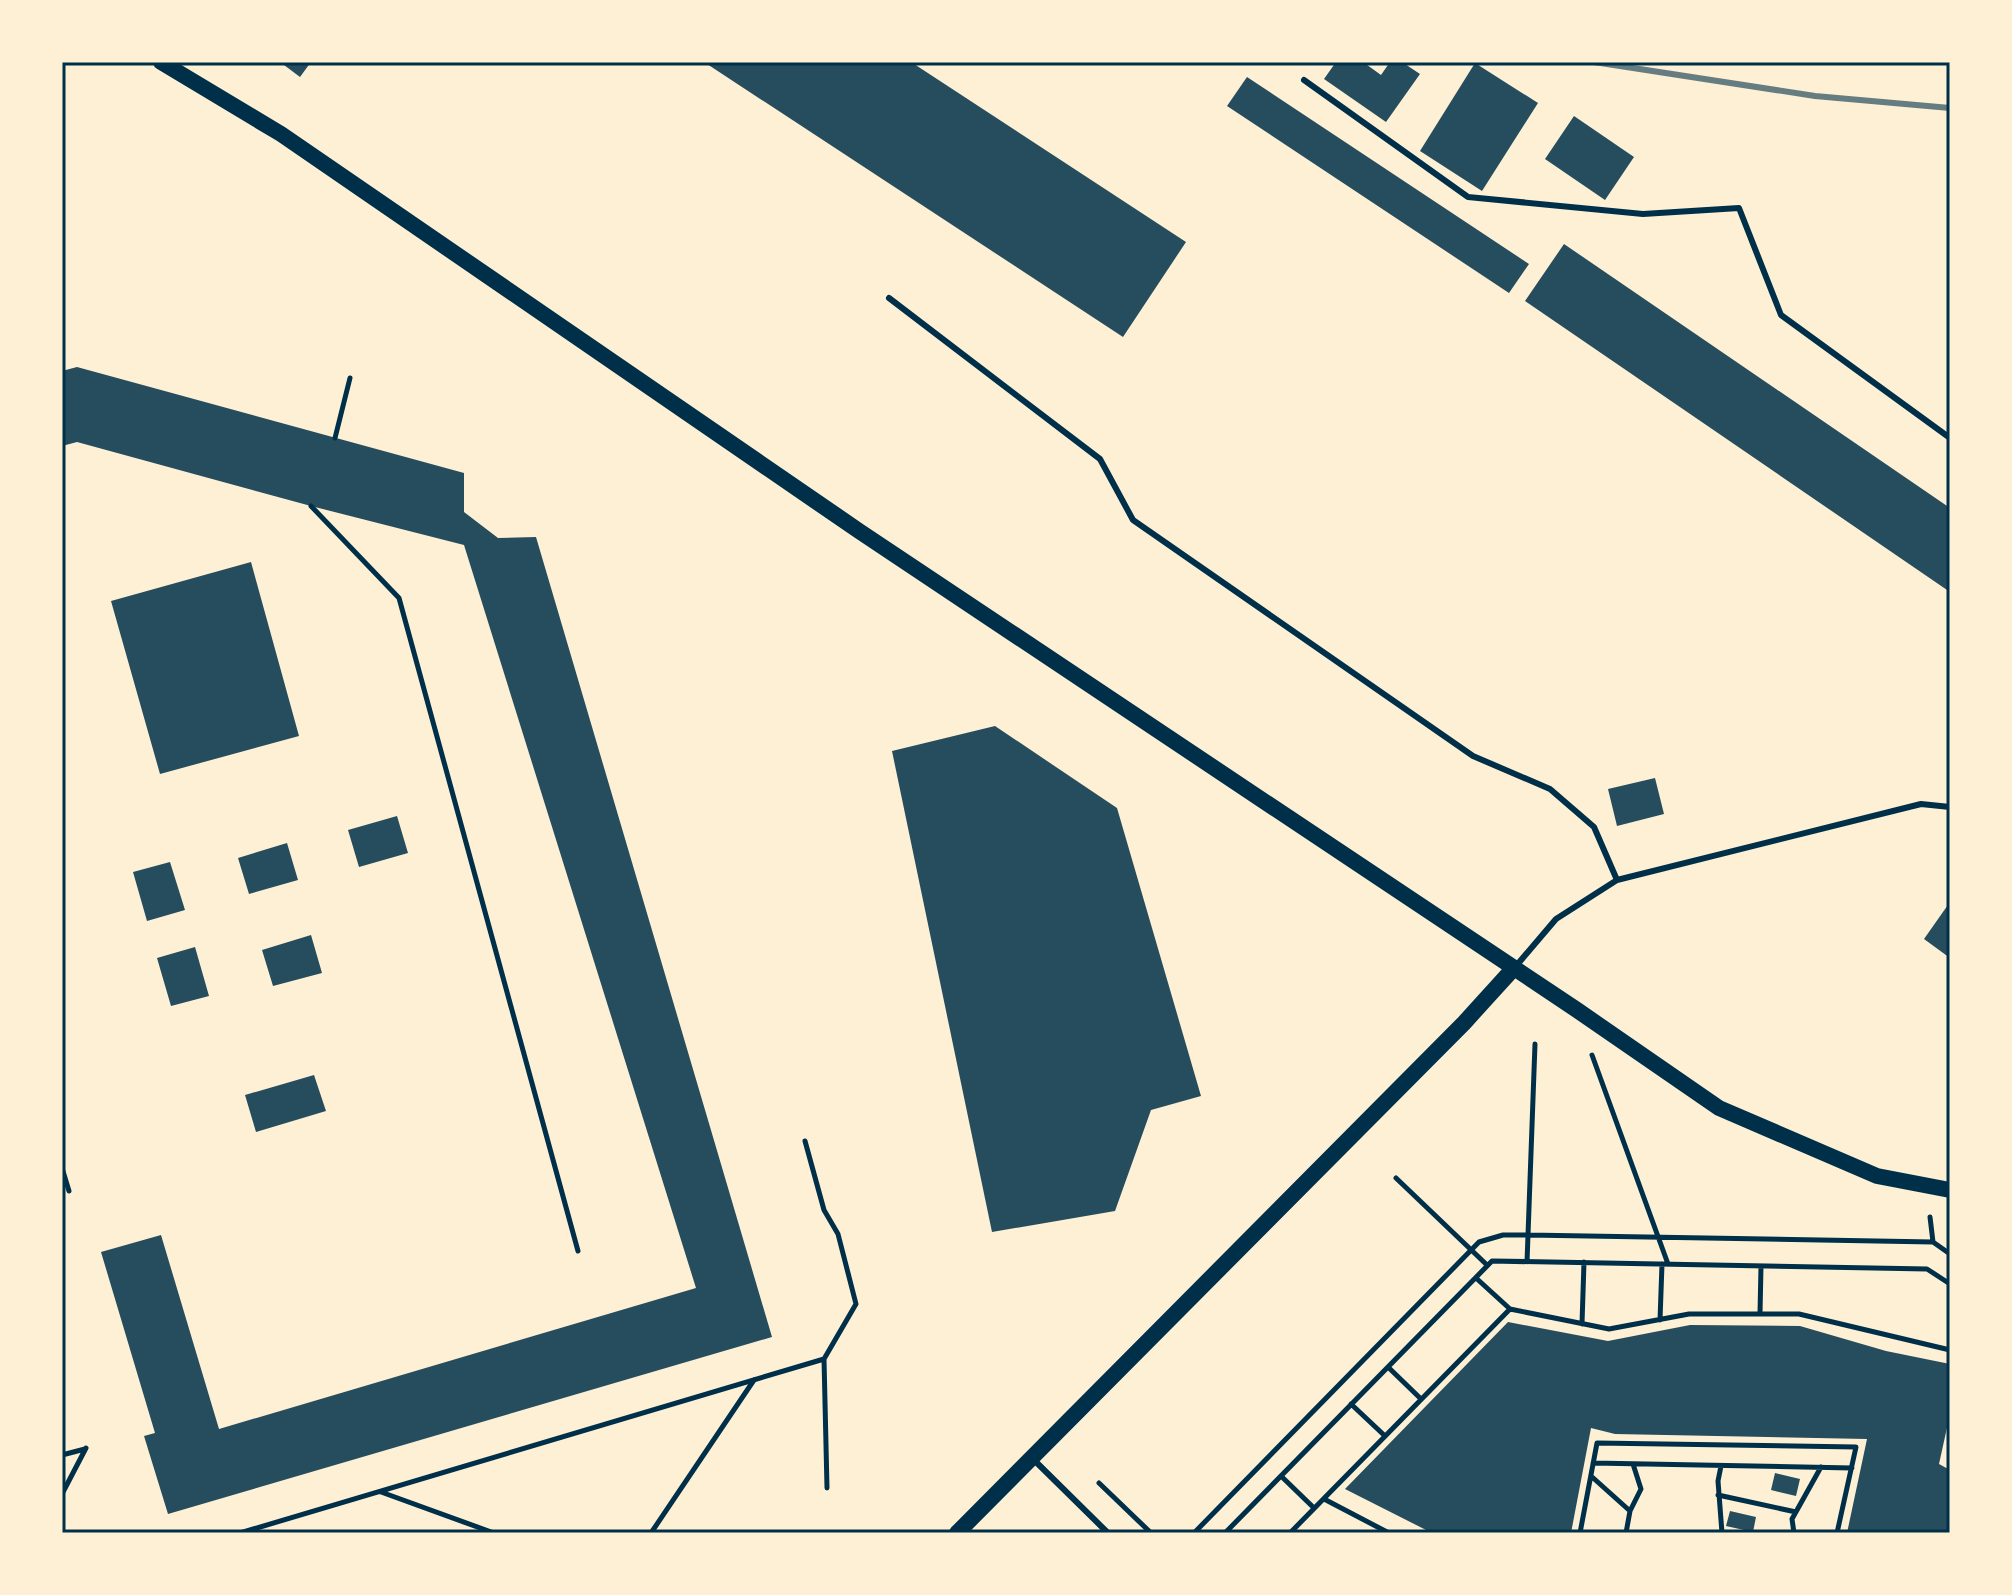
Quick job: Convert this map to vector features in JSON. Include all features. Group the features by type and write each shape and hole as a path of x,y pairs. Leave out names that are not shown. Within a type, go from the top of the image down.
{"main road":[{"path":"161,62 306,150 859,531 1719,1108 1877,1176 1950,1190"},
{"path":"957,1533 1212,1279 1464,1023 1513,969"}],"lane":[{"path":"1304,80 1468,197 1643,214 1739,208 1781,315 1950,438"},
{"path":"889,298 1100,459 1133,520 1473,756 1550,789 1594,827 1617,880"},
{"path":"1513,969 1556,919 1617,880 1921,804 1950,807"},
{"path":"1030,1457 1108,1533"}],"path":[{"path":"335,438 350,378"},
{"path":"311,506 399,598 578,1251"},
{"path":"1527,1262 1535,1044"},
{"path":"1589,1047 1665,1264 1660,1320"},
{"path":"805,1141 824,1210 838,1234 856,1304 824,1359 827,1488"},
{"path":"62,1168 69,1191"},
{"path":"1396,1178 1487,1265"},
{"path":"1930,1217 1933,1242"},
{"path":"1194,1533 1479,1242 1503,1235 1933,1242 1950,1254"},
{"path":"1225,1533 1492,1261 1927,1269 1950,1284"},
{"path":"1582,1324 1584,1262"},
{"path":"1760,1314 1761,1266"},
{"path":"1476,1278 1510,1309 1609,1329 1689,1314 1799,1314 1950,1350"},
{"path":"1290,1533 1510,1309"},
{"path":"240,1533 824,1359"},
{"path":"1388,1367 1421,1399"},
{"path":"651,1533 755,1379"},
{"path":"1351,1404 1385,1436"},
{"path":"1580,1533 1597,1443 1856,1447 1837,1533"},
{"path":"62,1455 86,1448 62,1494"},
{"path":"1593,1463 1852,1468"},
{"path":"1626,1533 1630,1511 1641,1489 1633,1464"},
{"path":"1721,1466 1718,1495 1722,1533"},
{"path":"1794,1533 1792,1519 1821,1467"},
{"path":"1281,1476 1314,1508"},
{"path":"1591,1476 1630,1511"},
{"path":"1099,1483 1151,1533"},
{"path":"380,1492 494,1533"},
{"path":"1718,1495 1796,1512"},
{"path":"1324,1499 1389,1533"}],"building":[{"path":"280,62 311,62 300,77"},
{"path":"704,62 911,62 1186,242 1123,337"},
{"path":"1336,62 1363,62 1381,75 1390,62 1402,62 1420,74 1386,122 1324,79"},
{"path":"1475,63 1538,103 1482,191 1420,151"},
{"path":"1247,77 1529,264 1509,293 1227,106"},
{"path":"1574,116 1634,157 1605,200 1545,159"},
{"path":"1564,244 1950,508 1950,592 1525,301"},
{"path":"77,367 464,473 464,512 498,538 536,537 772,1337 168,1514 144,1436 155,1433 101,1252 161,1235 219,1429 696,1288 464,545 77,442 62,446 62,371"},
{"path":"251,562 299,736 160,774 111,601"},
{"path":"995,726 1117,808 1201,1096 1151,1110 1115,1211 992,1232 892,751"},
{"path":"1655,778 1664,814 1617,826 1608,789"},
{"path":"397,816 408,853 359,867 348,830"},
{"path":"287,843 298,880 249,894 238,858"},
{"path":"170,862 185,910 147,921 133,872"},
{"path":"1950,902 1950,958 1924,939"},
{"path":"311,935 322,973 273,986 262,950"},
{"path":"195,947 209,996 171,1006 157,958"},
{"path":"314,1075 326,1111 256,1132 245,1095"},
{"path":"1508,1322 1608,1341 1690,1325 1800,1326 1886,1351 1950,1364 1950,1414 1939,1464 1950,1470 1950,1533 1847,1533 1867,1439 1615,1434 1591,1428 1571,1533 1432,1533 1345,1489"},
{"path":"1775,1473 1800,1479 1796,1496 1771,1490"},
{"path":"1730,1511 1756,1517 1753,1532 1726,1526"}],"railway":[{"path":"1594,62 1815,96 1950,108"}]}
